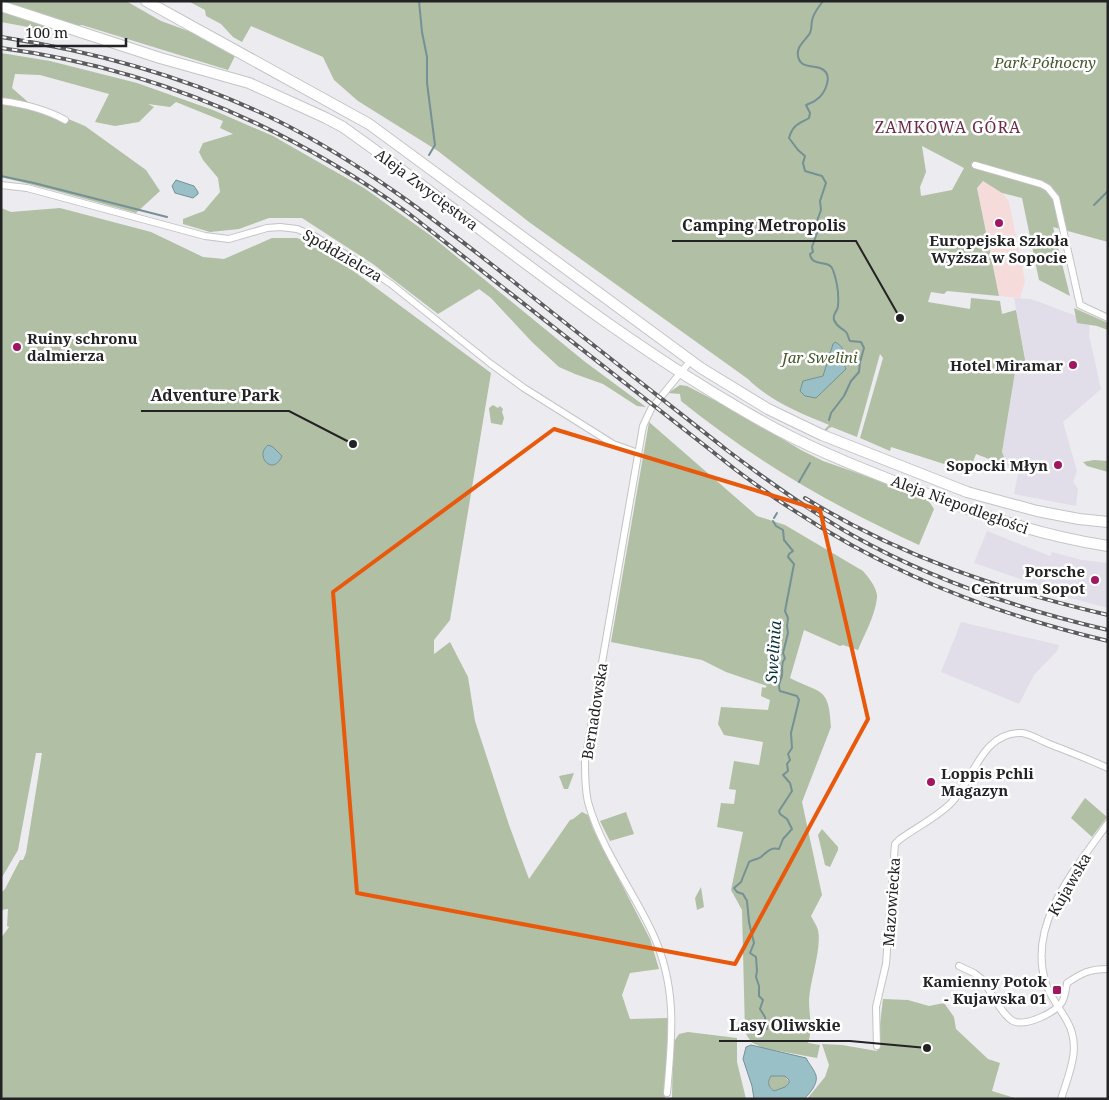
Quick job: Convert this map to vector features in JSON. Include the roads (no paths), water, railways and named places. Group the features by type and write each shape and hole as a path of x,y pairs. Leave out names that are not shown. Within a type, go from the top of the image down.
{"main road":[{"name":"Aleja Zwycięstwa","path":"146,1 370,124 691,360 768,410 822,435"},
{"name":"Aleja Zwycięstwa","path":"1,6 153,56 249,83 343,127 624,335 681,372 775,428 816,449"},
{"name":"Aleja Niepodległości","path":"822,435 930,479 982,497 1079,519 1108,522"},
{"name":"Aleja Niepodległości","path":"816,449 983,515 1043,534 1108,546"}],"street":[{"path":"1,101 29,105 51,112 65,120"},
{"path":"975,165 1041,184 1052,192 1056,198 1080,305 1108,318"},
{"name":"Spółdzielcza","path":"1,185 27,188 205,236 229,238 267,228 280,227 290,227 306,232 340,250 391,284 480,356 524,388 613,444 638,453"},
{"name":"Bernadowska","path":"667,1093 672,1026 672,1002 668,981 653,934 598,828 588,802 585,779 587,747 638,453 646,418 691,360"},
{"name":"Mazowiecka","path":"877,1046 876,1007 886,964 895,844 949,805 958,795 985,751 991,744 1002,738 1024,733 1108,768"},
{"name":"Kujawska","path":"1061,1099 1073,1064 1074,1044 1068,1022 1045,983 1041,954 1044,933 1057,900 1070,877 1108,823"},
{"path":"959,966 974,973 983,980 1004,1012 1014,1022 1030,1022 1058,1006 1062,1002 1067,983 1090,970 1108,969"}],"water":[{"path":"176,180 194,186 198,194 193,198 175,193 172,186"},
{"path":"835,342 844,352 846,369 816,398 805,396 800,391 803,381 823,376"},
{"path":"268,445 273,447 282,456 274,465 270,465 264,459 264,449"},
{"path":"751,1045 806,1058 816,1076 814,1087 804,1099 754,1099 752,1086 743,1059 746,1047","holes":["771,1076 785,1076 789,1080 785,1087 774,1091 770,1088 769,1080"]}],"waterway":[{"path":"419,1 427,57 427,83 435,145 429,155"},
{"name":"Swelinia","path":"823,1 816,10 810,33 800,46 798,56 801,63 825,71 828,79 827,84 823,93 814,102 806,105 810,113 809,118 794,127 789,138 805,156 803,163 805,171 822,176 826,183 820,201 821,210 816,224 817,233 812,247 813,252 810,254 814,261 828,265 833,270 837,283 838,297 838,308 834,316 835,322 846,332 850,341 861,342 864,348 859,372 851,381 844,396 831,413 829,420"},
{"path":"1,176 167,217"},
{"path":"1094,205 1108,191"},
{"name":"Swelinia","path":"799,482 810,463"},
{"name":"Swelinia","path":"774,518 777,513"},
{"name":"Swelinia","path":"767,1029 765,1017 760,1009 763,1000 759,996 759,986 756,977 756,957 750,953 754,943 747,901 743,894 737,892 734,888 741,882 749,862 760,858 771,849 779,849 783,839 792,829 787,819 779,811 792,791 790,783 783,775 788,771 787,764 790,760 788,754 792,748 791,733 799,700 797,696 780,691 779,686 782,664 785,658 783,653 788,633 788,618 785,611 794,564 788,557 793,551 784,540 783,530 776,526 773,521"}],"railway":[{"path":"1,37 73,50 177,79 245,106 310,138 371,175 429,216 728,451 820,516 882,551 976,592 1041,613 1108,630"},
{"path":"1,48 56,57 110,70 163,86 215,105 314,153 408,213 736,470 824,529 868,554 913,576 959,595 1056,628 1108,641"},
{"path":"805,498 877,537 952,569 1029,594 1108,615"}],"place":[{"name":"Europejska Szkoła Wyższa w Sopocie","path":"999,223"},
{"name":"Camping Metropolis","path":"900,318"},
{"name":"Ruiny schronu dalmierza","path":"17,347"},
{"name":"Hotel Miramar","path":"1073,365"},
{"name":"Adventure Park","path":"353,444"},
{"name":"Sopocki Młyn","path":"1058,465"},
{"name":"Porsche Centrum Sopot","path":"1095,580"},
{"name":"Loppis Pchli Magazyn","path":"931,782"},
{"name":"Kamienny Potok - Kujawska 01","path":"1057,990"},
{"name":"Lasy Oliwskie","path":"927,1048"}],"district":[{"name":"ZAMKOWA GÓRA","path":"948,127"}],"park label":[{"name":"Park Północny","path":"1045,62"},
{"name":"Jar Swelini","path":"820,357"}]}
